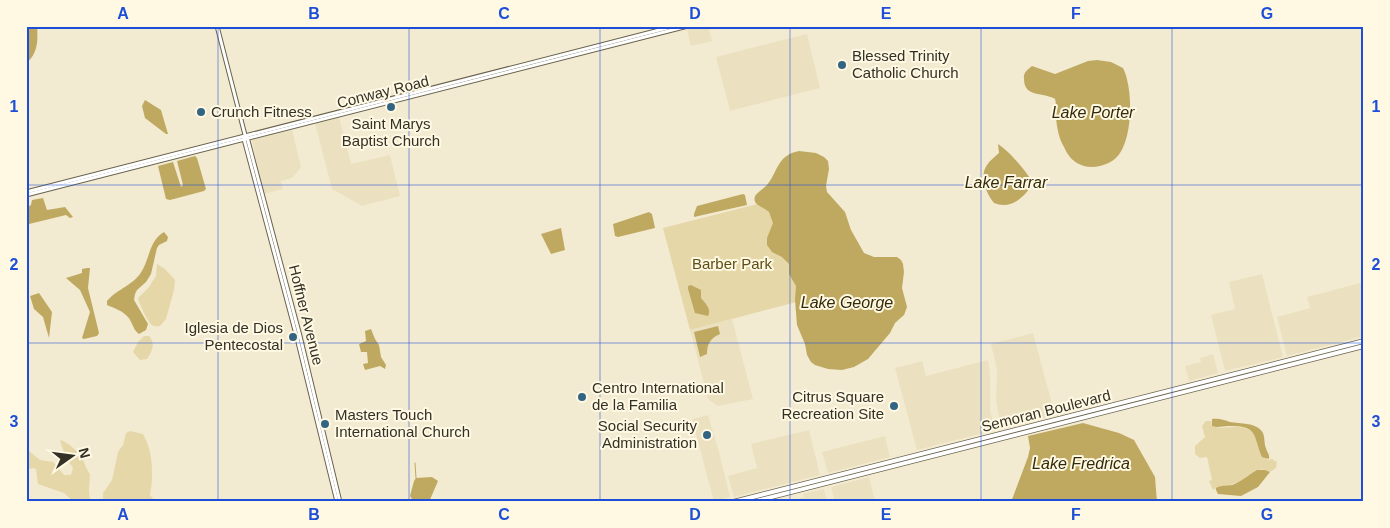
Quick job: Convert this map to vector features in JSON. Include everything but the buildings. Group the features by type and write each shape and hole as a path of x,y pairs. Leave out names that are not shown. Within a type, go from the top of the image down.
{"main road":[{"name":"Hoffner Avenue","path":"217,26 261,200 272,227 338,502"},
{"name":"Conway Road","path":"26,194 123,171 137,163 186,150 277,131 303,120 675,26"},
{"name":"Conway Road","path":"26,194 687,26"},
{"path":"563,58 571,53"},
{"path":"534,65 541,60"},
{"path":"512,71 522,65"},
{"path":"497,75 508,69"},
{"name":"Hoffner Avenue","path":"245,137 279,268 292,306 319,434 338,502"},
{"path":"209,148 213,144"},
{"path":"181,155 186,150 191,153"},
{"name":"Semoran Boulevard","path":"733,502 1332,349 1364,344"},
{"name":"Semoran Boulevard","path":"752,502 1349,350 1364,344"},
{"path":"1325,356 1332,349"},
{"path":"311,398 315,413 318,415"},
{"path":"1042,428 1051,425 1054,421"},
{"path":"319,434 322,436 326,448"},
{"path":"927,458 938,453 940,450"},
{"path":"904,464 912,457"},
{"path":"872,472 880,465"}],"shaded area":[{"path":"696,26 708,26 712,41 691,46 687,29"},
{"path":"807,34 820,88 730,111 716,57"},
{"path":"339,117 351,164 390,155 400,196 362,206 332,189 315,123"},
{"path":"292,129 301,167 292,178 281,181 283,189 264,194 252,140"},
{"path":"1262,274 1283,357 1225,371 1211,315 1235,309 1229,282"},
{"path":"1364,282 1364,336 1287,356 1277,317 1310,308 1307,297"},
{"path":"732,319 753,399 718,406 709,400 707,395 690,330"},
{"path":"1033,333 1055,415 1002,429 996,402 997,370 991,344"},
{"path":"1213,354 1218,373 1189,381 1185,366 1201,362 1200,358"},
{"name":"Lake Fredrica","path":"988,360 990,410 995,430 917,450 895,368 922,361 926,376"},
{"path":"708,415 730,497 714,502 692,419"},
{"path":"809,430 820,475 734,497 728,476 757,468 751,444"},
{"path":"885,436 890,457 828,473 822,452"},
{"path":"869,477 875,501 835,502 831,487"},
{"path":"824,489 827,502 787,502 804,497 803,494"}],"green space":[{"name":"Barber Park","path":"800,193 827,294 690,330 663,228"},
{"path":"157,264 165,269 175,280 166,319 160,326 154,326 148,320 138,298 149,287 156,276"},
{"path":"144,336 149,336 151,339 152,348 147,359 140,360 133,352 138,342"},
{"path":"1206,421 1211,421 1212,426 1222,428 1238,427 1248,429 1255,436 1262,454 1268,460 1272,459 1277,462 1276,468 1270,472 1258,470 1237,483 1213,490 1209,481 1212,480 1207,457 1200,458 1195,454 1195,446 1205,437 1202,426"},
{"path":"130,431 143,434 149,448 152,464 150,495 154,500 161,502 103,502 103,493 112,480 118,452 123,445 126,433"},
{"path":"60,440 68,444 83,459 90,474 90,502 74,502 64,493 38,484 36,469 26,470 26,452 29,451 40,460 53,462 64,475 71,475 73,468 65,456"}],"water":[{"path":"26,26 37,26 37,36 35,51 26,63"},
{"name":"Lake Porter","path":"1088,61 1111,62 1123,68 1129,87 1130,111 1127,135 1120,153 1107,164 1089,167 1074,161 1062,144 1057,126 1055,99 1035,94 1027,89 1024,75 1032,66 1055,74"},
{"path":"145,100 161,110 168,134 145,118 142,106"},
{"name":"Lake Farrar","path":"998,144 1017,162 1033,183 1022,197 1006,205 994,203 988,194 984,179 987,165 999,153"},
{"name":"Lake George","path":"799,151 816,153 828,161 827,192 845,212 851,230 864,253 874,257 897,257 903,264 902,288 907,307 904,315 895,323 890,333 868,359 854,367 842,370 828,369 815,365 807,355 805,344 797,325 796,286 789,274 789,264 782,257 772,252 767,245 767,238 773,223 769,212 757,204 754,199 771,180 782,160 786,156"},
{"path":"195,156 206,189 170,200 166,199 158,166 173,162 181,187 183,185 177,161"},
{"path":"745,195 747,205 694,217 697,206"},
{"path":"43,198 47,210 65,207 73,217 70,218 66,215 29,224 26,208 31,205 32,200"},
{"path":"649,212 652,214 655,228 618,237 615,236 613,224"},
{"path":"561,228 565,250 551,254 541,234"},
{"path":"164,232 168,237 167,241 157,248 151,274 135,294 134,300 148,324 146,330 139,334 130,319 107,305 107,301 136,279 145,264 153,244 159,235"},
{"path":"90,268 88,288 99,333 97,336 84,339 82,338 90,312 80,290 66,278 82,273 82,269"},
{"path":"691,285 701,290 701,298 709,309 708,316 695,313 688,289 688,286"},
{"path":"39,293 52,312 49,338 43,317 34,309 30,296"},
{"path":"718,326 720,334 710,341 707,354 700,357 694,332"},
{"path":"371,329 379,345 381,357 386,365 385,369 380,366 365,370 363,364 368,363 367,352 361,352 359,344 366,341 365,331"},
{"path":"1212,419 1248,424 1260,429 1263,433 1269,459 1262,457 1253,433 1250,430 1238,426 1212,426"},
{"name":"Lake Fredrica","path":"1083,423 1119,433 1134,440 1155,477 1157,502 1011,502 1028,457 1030,448 1028,436"},
{"path":"1257,470 1270,472 1258,487 1241,496 1218,494 1216,488 1235,484"},
{"path":"432,477 438,481 429,502 414,502 410,496 416,478"}],"waterway":[{"path":"415,463 416,478"}],"place":[{"name":"Blessed Trinity Catholic Church","path":"842,65"},
{"name":"Saint Marys Baptist Church","path":"391,107"},
{"name":"Crunch Fitness","path":"201,112"},
{"name":"Iglesia de Dios Pentecostal","path":"293,337"},
{"name":"Centro International de la Familia","path":"582,397"},
{"name":"Citrus Square Recreation Site","path":"894,406"},
{"name":"Masters Touch International Church","path":"325,424"},
{"name":"Social Security Administration","path":"707,435"}]}
